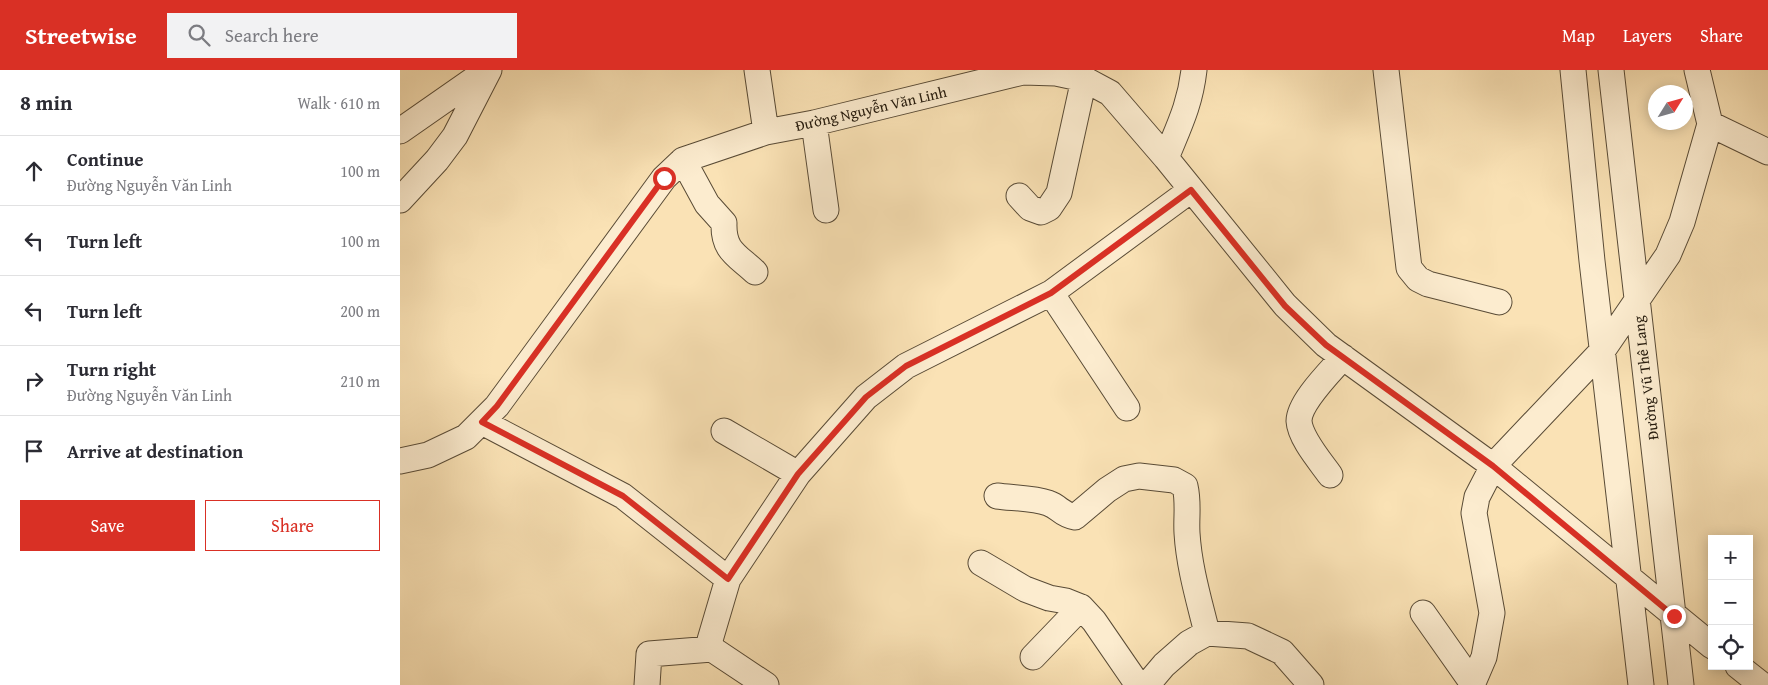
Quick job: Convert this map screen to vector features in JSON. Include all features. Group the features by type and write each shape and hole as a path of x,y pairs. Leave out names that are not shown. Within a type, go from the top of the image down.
{"street":[{"path":"400,131 488,70"},
{"path":"400,200 437,160 455,136 488,70"},
{"path":"757,70 766,132"},
{"path":"1166,158 1186,112 1194,70"},
{"path":"1386,70 1409,268 1418,279 1428,284 1499,302"},
{"path":"1573,70 1602,350 1641,685"},
{"name":"Đường Vũ Thê Lang","path":"1611,70 1681,685"},
{"path":"1473,685 1484,657 1492,612 1474,513 1477,497 1493,466 1602,350 1668,255 1682,222 1710,124 1697,70"},
{"name":"Đường Nguyễn Văn Linh","path":"400,461 428,456 466,437 482,422 497,406 664,178 683,160 766,132 814,123 1024,72 1056,73 1084,80 1110,93 1166,158 1285,306 1326,345 1493,466 1708,643"},
{"path":"1019,196 1030,208 1041,212 1049,208 1058,193 1084,80"},
{"path":"814,123 826,210"},
{"path":"1710,124 1768,152"},
{"path":"683,160 707,204 724,223 724,237 729,249 756,272"},
{"path":"712,649 710,640 728,579 798,474 866,397 906,366 1051,293 1191,190"},
{"path":"1051,293 1127,408"},
{"path":"1330,475 1306,443 1299,420 1308,398 1343,357"},
{"path":"482,422 623,496 728,579"},
{"path":"724,431 798,474"},
{"path":"997,496 1047,502 1065,515 1075,517 1124,479 1139,476 1174,480 1185,486 1188,500 1187,533 1194,583 1207,633"},
{"path":"980,563 1025,589 1049,598 1066,601 1081,608 1094,621 1138,685"},
{"path":"1033,657 1081,608"},
{"path":"1423,613 1473,685"},
{"path":"1147,685 1164,665 1189,643 1207,633 1248,636 1282,652 1311,685"},
{"path":"647,685 649,654 712,649 766,685"},
{"path":"1743,670 1762,685"}],"route":[{"path":"664,178 497,406 482,422 623,496 728,579 798,474 866,397 906,366 1051,293 1191,190 1285,306 1326,345 1493,466 1674,616"}]}
